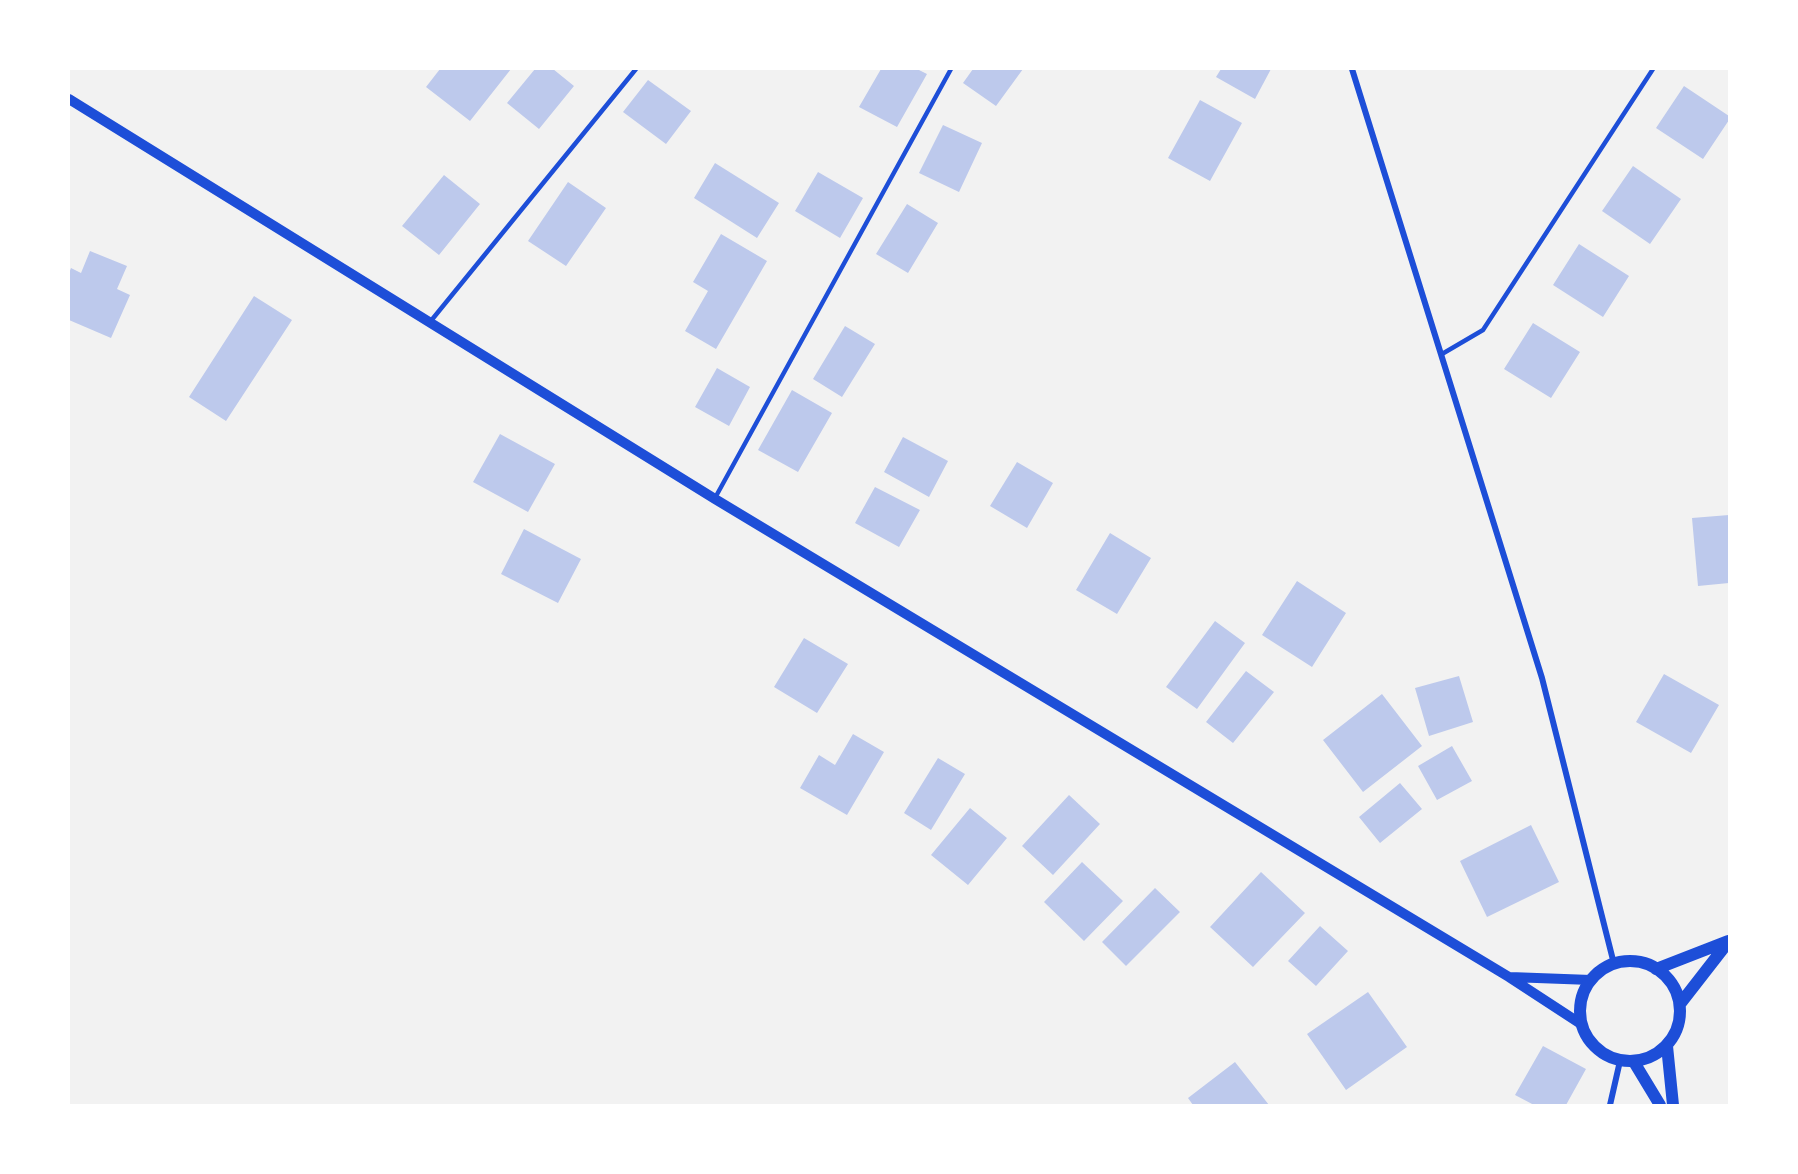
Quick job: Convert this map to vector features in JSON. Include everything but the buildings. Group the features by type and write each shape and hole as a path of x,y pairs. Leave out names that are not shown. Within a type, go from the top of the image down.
{"main road":[{"path":"1656,969 1729,941"},
{"path":"1680,1004 1729,941"},
{"path":"1636,962 1656,969 1672,984 1680,1004 1678,1026 1667,1046 1652,1057 1634,1062 1620,1061 1596,1048 1581,1024 1580,1008 1583,993 1591,980 1601,970 1614,964 1636,962"},
{"path":"1667,1046 1673,1105"},
{"path":"1634,1062 1660,1105"}],"street":[{"path":"1352,69 1542,678 1614,964"},
{"path":"69,99 715,499 1509,977 1581,1024"},
{"path":"1509,977 1591,980"},
{"path":"1610,1105 1620,1061"}],"lane":[{"path":"430,322 636,69"},
{"path":"715,499 951,69"},
{"path":"1442,354 1483,330 1653,69"}]}
